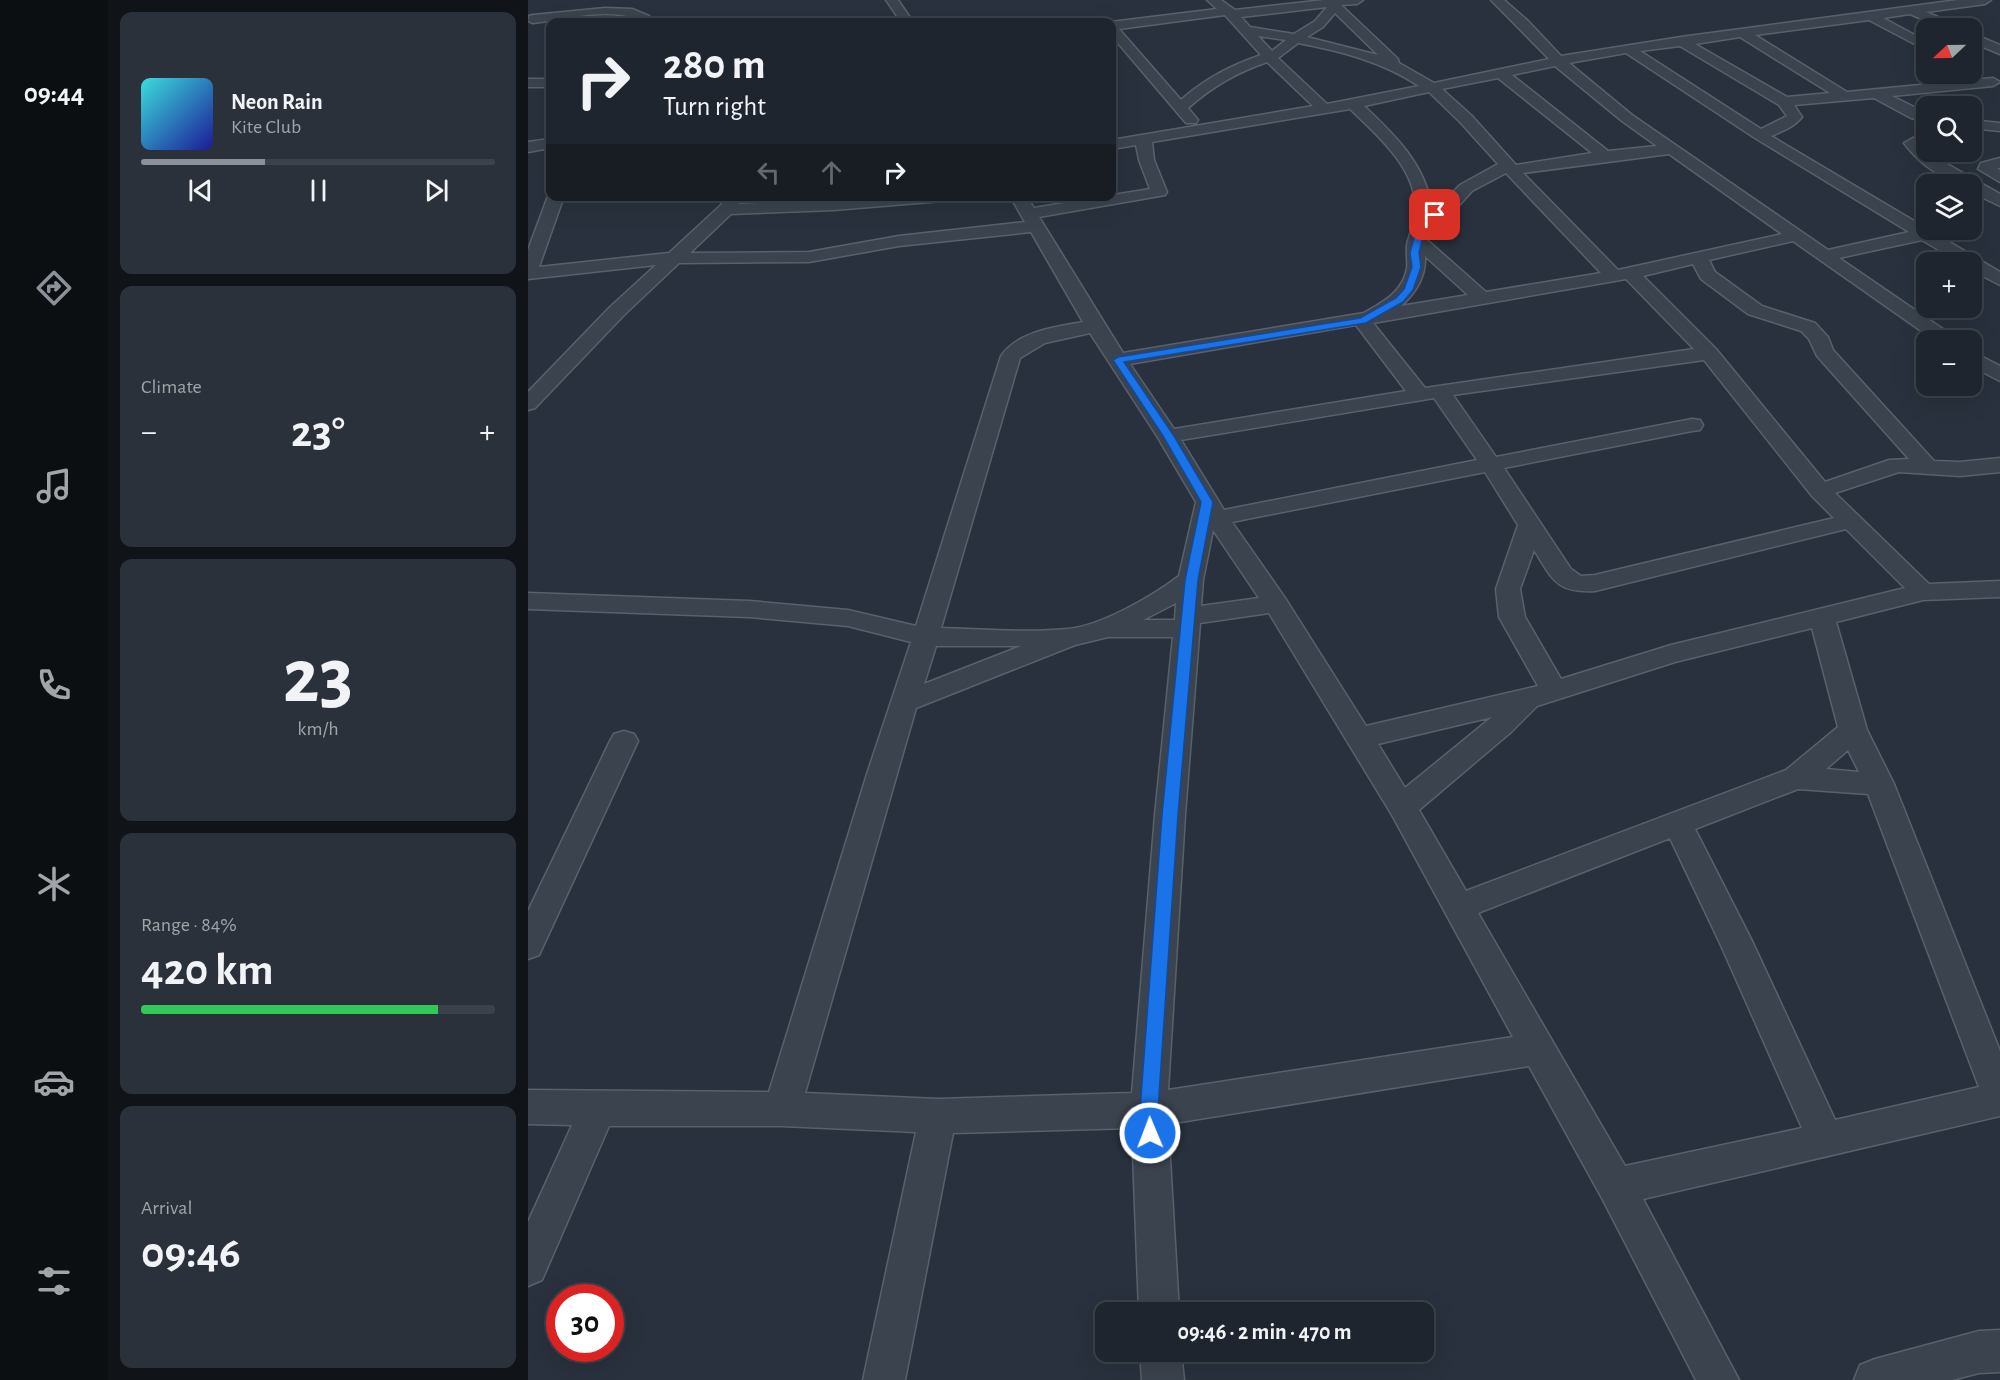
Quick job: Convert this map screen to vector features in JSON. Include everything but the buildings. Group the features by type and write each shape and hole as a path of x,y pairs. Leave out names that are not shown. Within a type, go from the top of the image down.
{"street":[{"path":"892,0 904,18"},
{"path":"1213,0 1230,12 1270,57 1323,108"},
{"path":"1116,26 1230,12 1334,4 1357,0"},
{"path":"1497,0 1524,24 1558,61 1627,118 1931,330"},
{"path":"1179,108 1206,85 1223,75 1279,53 1296,38 1319,24 1334,4"},
{"path":"1334,4 1403,72"},
{"path":"1119,143 1353,104 1558,61 1628,49 1871,16 1984,4"},
{"path":"1914,11 1930,18"},
{"path":"551,18 587,13 635,12 643,16 642,18"},
{"path":"1871,16 1916,41"},
{"path":"530,21 546,19"},
{"path":"1246,30 1344,48 1403,72 1432,88 1485,137 1510,167 1709,353 1820,491 1923,592"},
{"path":"1116,32 1179,108 1200,129"},
{"path":"1742,33 1844,96"},
{"path":"1681,41 1784,102 1795,117 1788,123 1760,135"},
{"path":"1982,42 2000,50"},
{"path":"1628,49 1760,135 1916,228"},
{"path":"1502,74 1605,156"},
{"path":"1982,76 1996,84"},
{"path":"528,83 546,82"},
{"path":"1784,102 1996,84"},
{"path":"1300,87 1369,100"},
{"path":"1876,93 1916,115"},
{"path":"1353,104 1383,131 1414,174 1425,210 1415,253 1416,267 1408,290 1400,300 1362,321"},
{"path":"1982,126 2000,127"},
{"path":"1116,199 1159,192 1142,152 1144,139"},
{"path":"528,147 546,145"},
{"path":"1420,231 1448,208 1466,188 1510,167 1672,149"},
{"path":"1931,162 1952,174"},
{"path":"2000,163 1987,166 1986,170 2000,177"},
{"path":"1982,191 2000,201"},
{"path":"554,201 528,274 673,258 809,257 899,242 1028,212 1100,201"},
{"path":"528,404 616,311 731,203 783,209 868,201"},
{"path":"889,201 899,242"},
{"path":"1028,212 1095,326 1168,436 1212,510 1276,604 1402,807 1616,1187 1718,1380"},
{"path":"1420,231 1482,298"},
{"path":"1118,360 1362,321 1622,274 1794,236"},
{"path":"1823,256 1916,236"},
{"path":"1936,240 2000,280"},
{"path":"1699,258 1707,275 1755,310 1808,327 1818,337 1824,352 1927,466"},
{"path":"1362,321 1430,394 1491,465 1562,575 1576,584 1618,578 1851,521"},
{"path":"782,1109 1011,356 1020,346 1034,340 1095,326"},
{"path":"1168,436 1509,380 1709,353"},
{"path":"1982,364 2000,375"},
{"path":"1212,510 1491,465 1692,425"},
{"path":"1820,491 1897,465 1960,469 2000,465"},
{"path":"1159,1302 1149,1110 1170,815 1191,580 1212,510"},
{"path":"1530,525 1508,589 1512,617 1554,690"},
{"path":"904,702 1068,638 1104,628 1171,596 1191,580"},
{"path":"1360,738 1527,699 1671,654 1923,592 2000,589"},
{"path":"528,601 749,609 848,618 925,638 1068,638"},
{"path":"1104,628 1189,622 1276,604"},
{"path":"1616,1187 1826,1140 2000,1097 1879,784 1853,730 1822,617"},
{"path":"1402,807 1501,725 1527,699"},
{"path":"1458,907 1796,778 1853,730"},
{"path":"528,945 624,741"},
{"path":"1796,778 1879,784"},
{"path":"1677,823 1713,889 1785,1055 1826,1140"},
{"path":"528,1107 782,1109 938,1116 1149,1110 1539,1049"},
{"path":"528,1266 598,1109"},
{"path":"884,1380 938,1116"},
{"path":"1875,1380 1979,1352 2000,1351"},
{"path":"1162,1362 1163,1380"}],"route":[{"path":"1150,1133 1149,1110 1170,815 1190,616 1191,580 1207,502 1168,436 1118,360 1362,321 1400,300 1408,290 1416,267 1415,253 1422,222 1435,215"}]}
